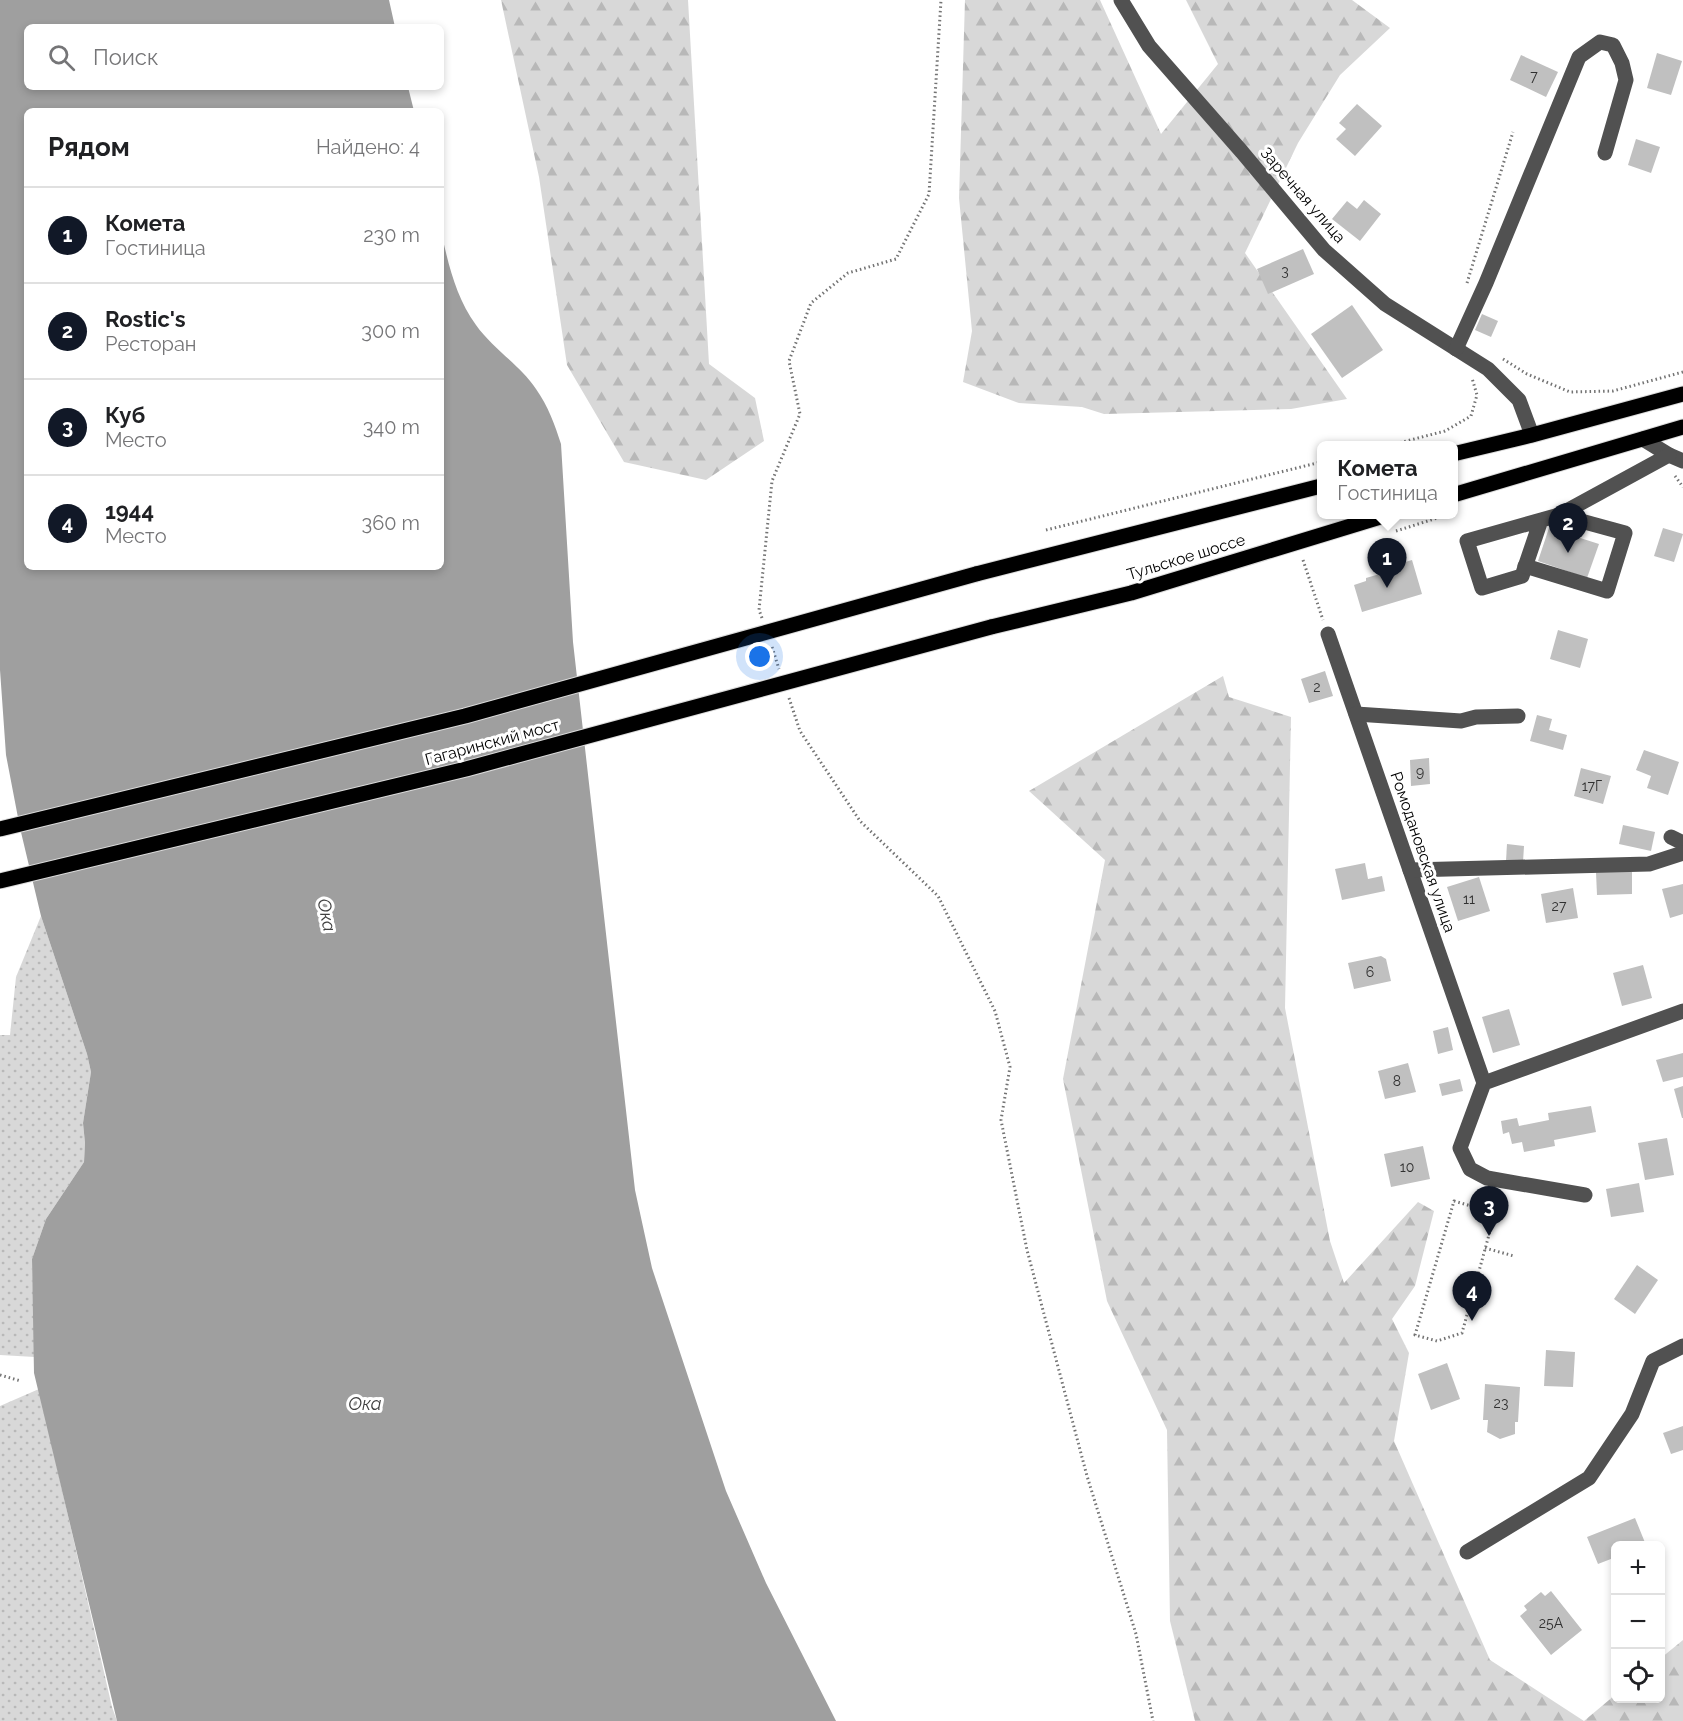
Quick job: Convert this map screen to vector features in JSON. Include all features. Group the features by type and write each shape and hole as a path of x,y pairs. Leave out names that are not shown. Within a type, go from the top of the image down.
{"main road":[{"path":"1458,453 1683,394"},
{"path":"1458,494 1683,427"},
{"name":"Тульское шоссе","path":"976,574 1317,487"},
{"name":"Тульское шоссе","path":"991,627 1131,593 1373,519"},
{"name":"Гагаринский мост","path":"0,829 465,716 976,574"},
{"name":"Гагаринский мост","path":"0,881 466,769 991,627"}],"street":[{"name":"Заречная улица","path":"1120,0 1149,46 1324,250 1385,304 1488,369 1520,400 1532,435"},
{"path":"1456,349 1486,283 1579,57 1600,42 1613,45 1622,63 1626,80 1605,153"},
{"path":"1643,439 1676,458"},
{"path":"1541,520 1522,576 1482,588 1467,541 1541,520 1559,515 1676,458"},
{"path":"1525,566 1607,591 1625,533 1559,515"},
{"name":"Ромодановская улица","path":"1328,633 1484,1083"},
{"path":"1356,714 1461,721 1476,717 1518,716"},
{"path":"1410,870 1649,864 1683,853"},
{"path":"1585,1195 1487,1178 1470,1169 1460,1148 1484,1083 1683,1011"},
{"path":"1467,1552 1588,1478 1632,1414 1653,1361 1683,1346"}],"path":[{"path":"763,621 759,610 772,481 800,414 789,361 812,303 848,273 896,259 929,194 941,0"},
{"path":"1499,357 1527,374 1570,392 1613,391 1683,372"},
{"path":"1046,530 1317,463"},
{"path":"1303,560 1328,633"},
{"path":"770,643 782,676"},
{"path":"789,698 800,731 860,821 938,896 995,1011 1010,1067 1001,1120 1027,1250 1087,1476 1136,1634 1153,1721"},
{"path":"1454,1201 1495,1213 1485,1248 1462,1333 1437,1341 1415,1335 1454,1201"},
{"path":"1485,1248 1514,1256"},
{"path":"0,1375 21,1382"}],"green space":[{"path":"501,0 688,0 709,364 755,398 764,441 706,480 624,462 567,365 539,177"},
{"path":"965,0 1100,0 1161,134 1218,64 1186,0 1352,0 1390,28 1340,75 1298,143 1245,253 1347,399 1291,409 1104,414 1082,407 1019,403 963,382 972,331 959,198"},
{"path":"1223,676 1229,697 1291,717 1285,1008 1330,1241 1344,1283 1418,1202 1434,1211 1415,1286 1392,1319 1409,1353 1394,1441 1490,1660 1584,1721 1195,1721 1170,1621 1167,1430 1107,1301 1063,1079 1105,860 1029,791"},
{"path":"41,916 91,1072 83,1123 84,1162 46,1219 32,1259 35,1357 0,1355 0,1035 10,1035 16,977"},
{"path":"39,1389 117,1721 0,1721 0,1406"},
{"path":"1683,1640 1683,1721 1584,1721 1611,1698 1611,1703 1665,1703 1665,1655"}],"water":[{"name":"Ока","path":"0,0 389,0 394,24 24,24 24,90 409,90 413,108 24,108 24,570 444,570 444,243 454,280 469,315 490,342 530,380 551,416 561,444 573,642 635,1190 652,1268 726,1491 766,1583 836,1721 117,1721 34,1373 32,1259 46,1219 84,1162 83,1123 91,1072 41,916 20,828 6,755 0,670"}],"building":[{"path":"1657,53 1682,61 1671,95 1647,88"},
{"path":"1521,55 1558,72 1546,97 1510,80"},
{"path":"1357,104 1382,126 1355,156 1336,139 1346,129 1339,123"},
{"path":"1636,139 1660,147 1651,173 1628,165"},
{"path":"1364,200 1381,214 1360,241 1332,219 1347,201 1357,209"},
{"path":"1303,249 1314,274 1268,294 1257,269"},
{"path":"1352,305 1383,350 1342,378 1311,334"},
{"path":"1482,314 1498,321 1491,337 1475,330"},
{"path":"1549,528 1599,544 1587,578 1538,561"},
{"path":"1663,528 1683,534 1674,562 1654,556"},
{"path":"1412,560 1422,594 1362,612 1354,585 1366,581 1366,578 1383,573 1382,569"},
{"path":"1558,630 1588,639 1580,668 1550,659"},
{"path":"1325,671 1333,696 1309,703 1301,679"},
{"path":"1537,715 1552,719 1549,730 1567,735 1563,750 1530,741"},
{"path":"1644,750 1679,762 1668,795 1647,788 1651,776 1636,770"},
{"path":"1429,758 1430,784 1411,786 1410,760"},
{"path":"1581,768 1611,776 1603,804 1574,796"},
{"path":"1623,825 1655,832 1651,851 1619,844"},
{"path":"1507,844 1524,846 1523,862 1506,861"},
{"path":"1365,863 1368,879 1382,876 1385,891 1342,900 1335,869"},
{"path":"1596,872 1632,872 1632,894 1597,895"},
{"path":"1479,877 1490,911 1458,921 1447,887"},
{"path":"1683,884 1683,914 1670,918 1662,889"},
{"path":"1573,888 1578,918 1546,923 1541,894"},
{"path":"1381,956 1386,959 1391,981 1354,989 1348,963"},
{"path":"1643,965 1652,998 1622,1006 1613,973"},
{"path":"1509,1009 1520,1045 1493,1053 1482,1017"},
{"path":"1448,1027 1453,1050 1438,1054 1433,1031"},
{"path":"1683,1053 1683,1077 1663,1082 1656,1060"},
{"path":"1408,1063 1416,1092 1385,1099 1378,1071"},
{"path":"1460,1079 1463,1091 1442,1096 1439,1084"},
{"path":"1683,1086 1683,1118 1682,1118 1674,1089"},
{"path":"1591,1106 1596,1132 1554,1140 1555,1146 1524,1152 1522,1142 1512,1144 1509,1132 1503,1134 1501,1121 1517,1118 1519,1126 1549,1120 1548,1113"},
{"path":"1667,1138 1674,1175 1645,1180 1638,1143"},
{"path":"1423,1146 1430,1179 1391,1187 1384,1154"},
{"path":"1639,1183 1644,1212 1611,1217 1606,1189"},
{"path":"1637,1265 1658,1280 1635,1314 1614,1299"},
{"path":"1546,1350 1575,1352 1573,1387 1544,1386"},
{"path":"1447,1363 1460,1399 1431,1410 1418,1374"},
{"path":"1485,1384 1520,1387 1515,1434 1500,1439 1487,1432 1488,1420 1483,1420"},
{"path":"1683,1426 1683,1450 1671,1454 1663,1433"},
{"path":"1635,1518 1644,1541 1611,1541 1611,1559 1598,1564 1587,1537"},
{"path":"1551,1591 1582,1630 1551,1655 1520,1616 1527,1610 1524,1606 1541,1592 1545,1596"}],"place":[{"name":"Rostic's","path":"1568,553"},
{"name":"Комета","path":"1387,588"},
{"name":"Куб","path":"1489,1236"},
{"name":"1944","path":"1472,1321"}]}
